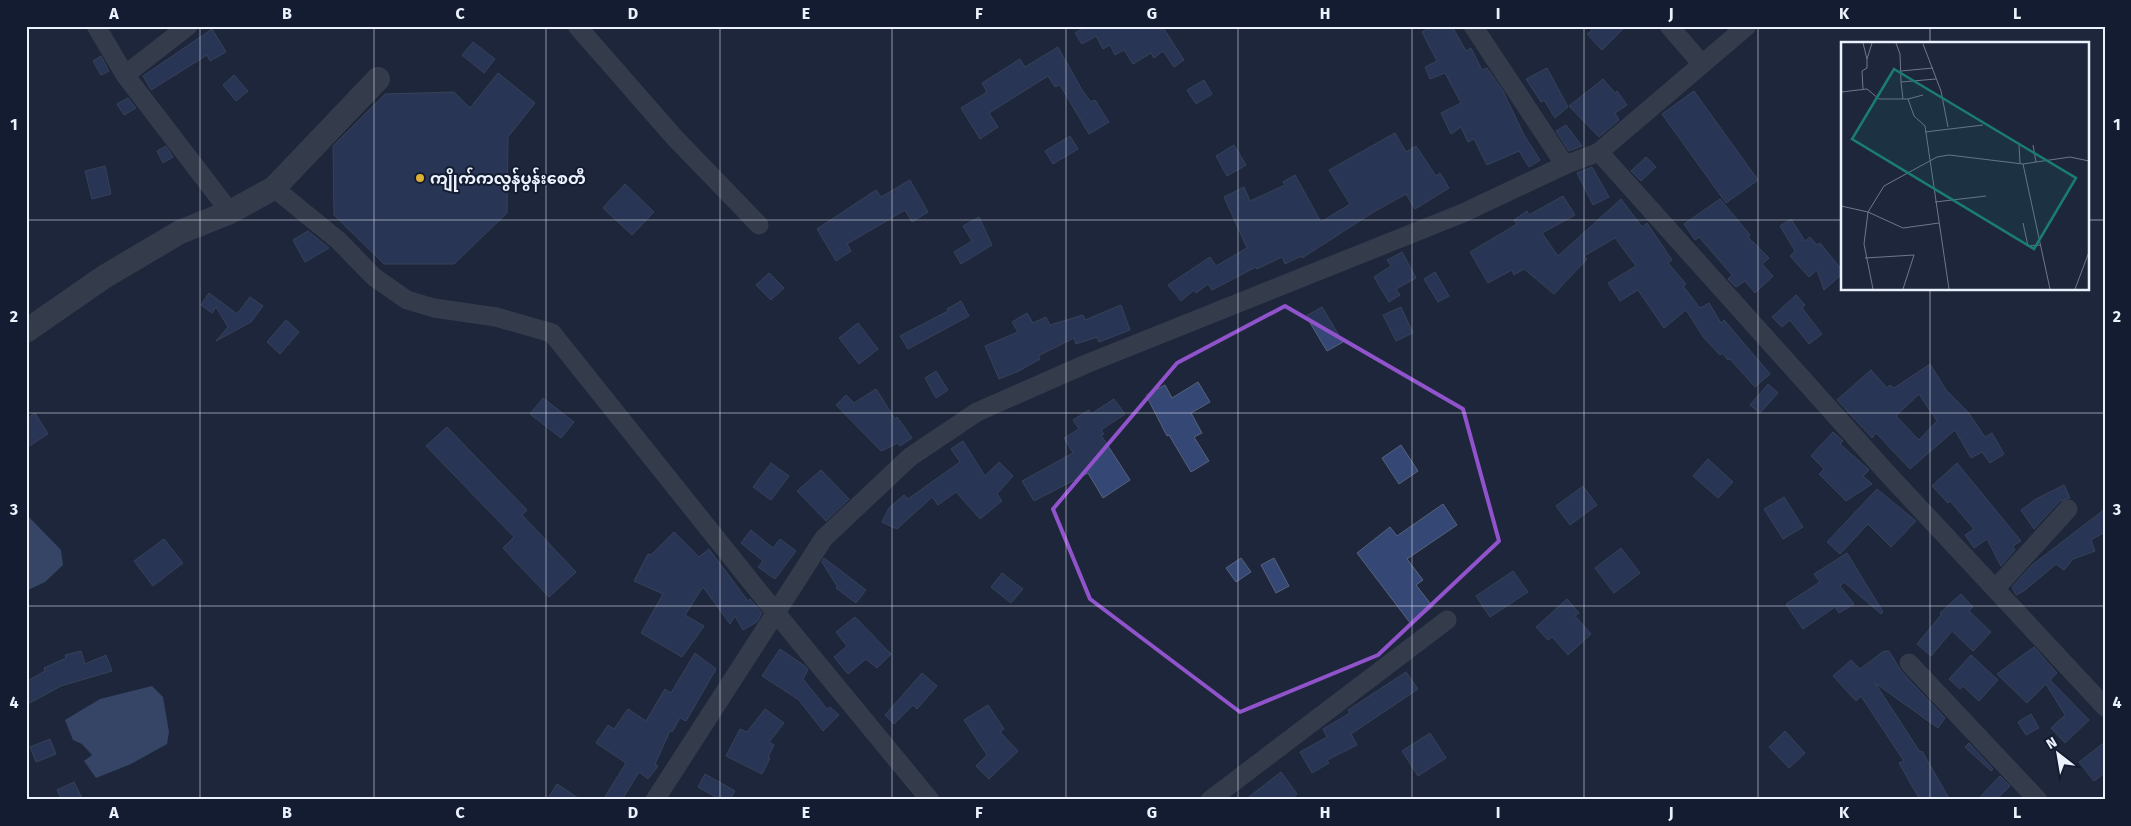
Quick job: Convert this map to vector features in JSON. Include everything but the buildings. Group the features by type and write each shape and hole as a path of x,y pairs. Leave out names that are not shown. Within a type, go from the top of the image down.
{"street":[{"path":"96,26 125,75 230,212"},
{"path":"125,75 154,55 188,26"},
{"path":"577,26 674,137 759,225"},
{"path":"1473,26 1565,165"},
{"path":"1669,26 1702,64"},
{"path":"655,800 824,538 910,458 977,412 1095,360 1463,213 1565,165 1599,152 1748,26"},
{"path":"26,331 104,277 180,232 230,212 274,188 378,79"},
{"path":"1599,152 1887,473 2105,706"},
{"path":"274,188 339,241 374,277 407,300 434,308 496,317 552,333 776,613 930,800"},
{"path":"1995,589 2068,509"},
{"path":"1210,800 1447,620"},
{"path":"1909,662 2038,800"}],"highlighted area":[{"path":"1285,306 1463,409 1499,541 1378,655 1240,712 1090,599 1053,509 1177,363"}],"water":[{"path":"26,514 61,550 63,565 45,582 26,591"},
{"path":"152,686 163,697 169,732 167,744 131,764 96,778 84,761 92,755 82,744 73,740 65,720 100,699"}],"place":[{"name":"ကျိုက်ကလွန်ပွန်းစေတီ","path":"420,178"}]}
